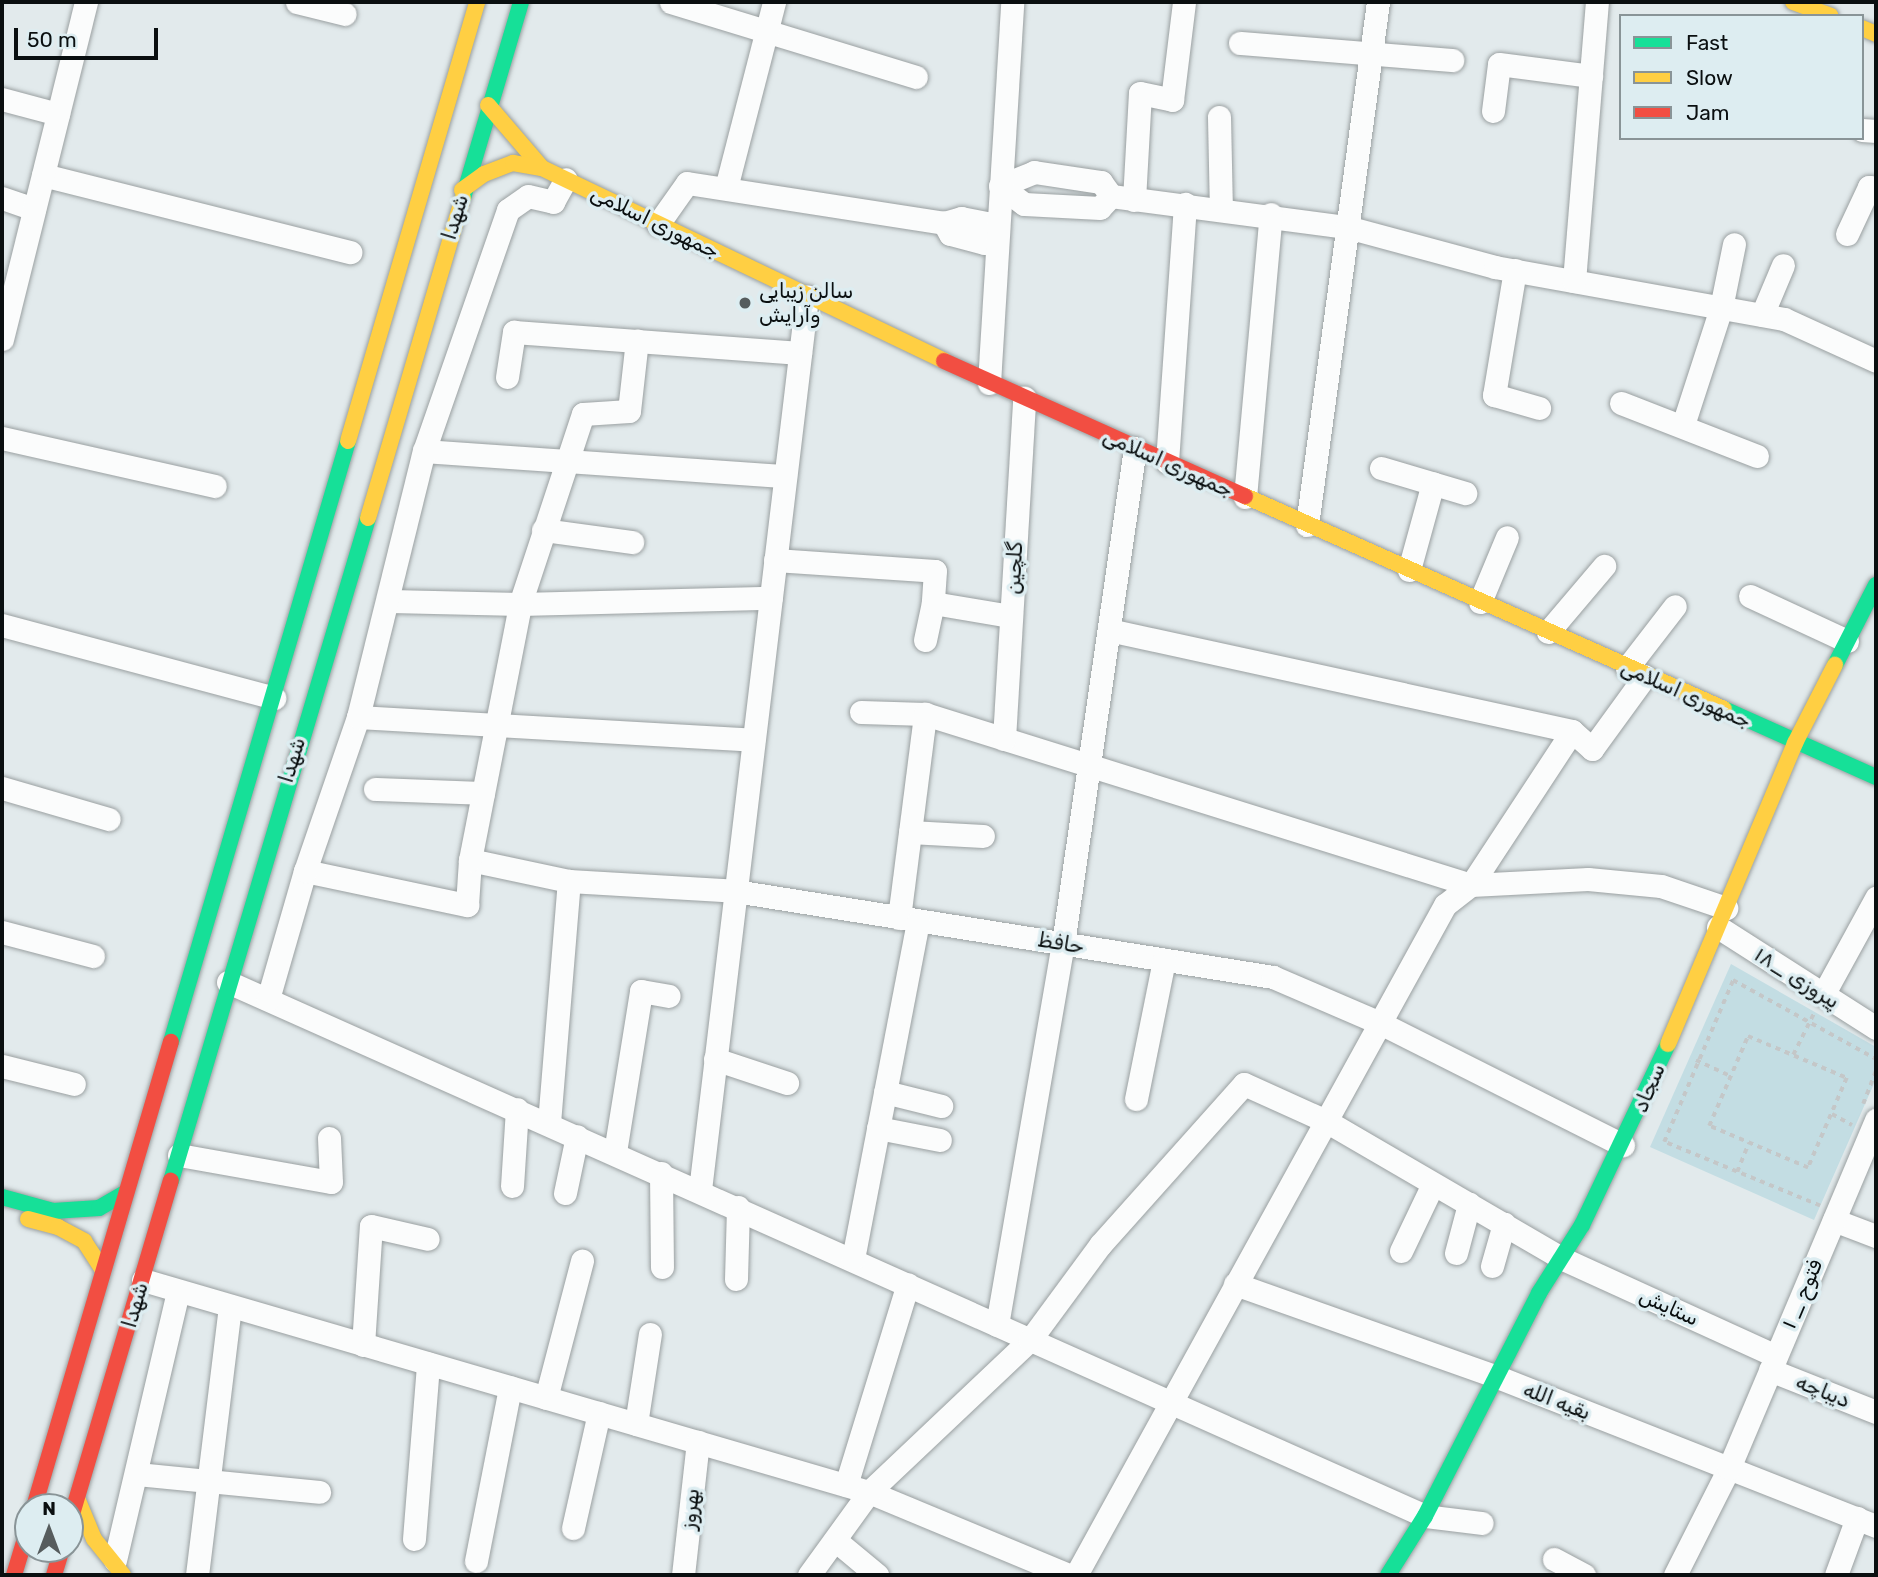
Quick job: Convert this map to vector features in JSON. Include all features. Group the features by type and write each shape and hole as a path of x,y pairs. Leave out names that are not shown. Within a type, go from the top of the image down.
{"main road":[{"name":"شهدا","path":"78,1493 143,1280 228,982 325,588 477,2"},
{"path":"491,99 495,27 503,2"},
{"name":"شهدا","path":"38,1493 102,1269 274,698 325,588 463,191 521,2"},
{"path":"1793,2 1825,14"},
{"name":"جمهوری اسلامی","path":"491,99 542,168 989,383 1876,777"},
{"path":"463,191 484,174 513,163 542,168"},
{"name":"سجاد","path":"1388,1575 1425,1516 1495,1376 1623,1145 1796,743 1847,641 1874,594"},
{"path":"2,1197 53,1211 99,1209 125,1193"},
{"path":"2,1212 58,1227 84,1241 102,1269"},
{"path":"84,1514 94,1539 119,1568"}],"street":[{"path":"2,339 86,2"},
{"path":"297,2 345,14"},
{"path":"671,2 767,29 916,77"},
{"path":"726,188 774,2"},
{"path":"989,383 996,232 1012,2"},
{"path":"1135,200 1140,93 1172,100 1184,2"},
{"path":"1307,525 1378,2"},
{"path":"1574,281 1597,2"},
{"path":"1240,43 1452,60"},
{"path":"1493,111 1499,64 1591,76"},
{"path":"2,99 58,114"},
{"path":"1219,117 1220,209"},
{"path":"1000,186 1034,172 1101,182 1111,196 1271,214 1347,227 1515,270 1784,319 1876,361"},
{"path":"43,175 350,252"},
{"path":"268,999 305,871 358,717 390,601 424,451 508,210 527,196 553,202 566,179"},
{"path":"658,224 687,184 944,223 961,218 988,223 996,232"},
{"path":"1000,186 1024,204 1100,208 1111,196"},
{"path":"1847,234 1869,187 1876,188"},
{"path":"2,198 34,209"},
{"path":"1167,462 1185,205"},
{"path":"1245,497 1271,214"},
{"path":"1683,425 1721,308 1734,244"},
{"path":"1762,315 1783,265"},
{"path":"1515,270 1494,396 1539,408"},
{"path":"700,1190 807,296"},
{"path":"507,377 514,332 800,354"},
{"path":"305,871 467,905 470,860 520,604 542,530 565,458 583,414 629,411 637,340"},
{"name":"گلچین","path":"1004,739 1024,398"},
{"path":"1621,403 1757,456"},
{"path":"2,438 215,486"},
{"path":"997,1325 1063,944 1135,448"},
{"path":"424,451 565,458 785,476"},
{"path":"1381,468 1465,493"},
{"path":"1409,570 1433,483"},
{"path":"542,530 632,542"},
{"path":"1480,602 1507,537"},
{"path":"775,560 935,571 933,603 925,640"},
{"path":"1548,632 1604,566"},
{"path":"1750,596 1847,641"},
{"path":"390,601 520,604 771,598"},
{"path":"933,603 1011,616"},
{"path":"1109,630 1572,731 1592,749 1675,606"},
{"path":"2,625 274,698"},
{"path":"861,712 925,714 1471,885"},
{"path":"853,1259 885,1092 909,919 910,832 925,714"},
{"path":"358,717 753,740"},
{"path":"1076,1575 1445,905 1471,885 1572,731"},
{"path":"2,788 109,819"},
{"path":"374,789 483,793"},
{"path":"910,832 984,836"},
{"name":"حافظ","path":"470,860 569,881 735,891 1273,977 1380,1023 1623,1145"},
{"name":"پیروزی _۱۸","path":"1471,885 1588,879 1661,886 1722,918 1824,995 1876,1028"},
{"path":"549,1124 569,881"},
{"path":"1824,995 1876,898"},
{"path":"2,932 93,956"},
{"path":"1136,1099 1164,960"},
{"path":"228,982 615,1152 1169,1404 1425,1516 1482,1523"},
{"path":"615,1152 641,991 669,996"},
{"path":"715,1059 788,1083"},
{"path":"2,1066 74,1084"},
{"name":"ستایش","path":"1030,1340 1100,1245 1244,1084 1326,1121 1561,1258 1773,1363"},
{"path":"885,1092 942,1106"},
{"path":"512,1186 517,1110"},
{"name":"فتوح _ ۱","path":"1675,1575 1729,1468 1876,1120"},
{"path":"878,1128 940,1140"},
{"path":"565,1193 577,1136"},
{"path":"179,1155 331,1182 329,1138"},
{"path":"661,1173 662,1267"},
{"path":"1401,1251 1433,1184"},
{"path":"1456,1253 1469,1204"},
{"path":"736,1279 738,1207"},
{"path":"1834,1220 1876,1236"},
{"path":"1492,1266 1504,1224"},
{"path":"363,1345 371,1226 428,1239"},
{"path":"546,1398 582,1261"},
{"path":"143,1280 869,1492 1068,1575"},
{"path":"846,1485 908,1284"},
{"name":"بقیه الله","path":"1235,1284 1495,1376 1867,1522"},
{"path":"119,1568 178,1291"},
{"path":"197,1575 230,1306"},
{"path":"636,1424 650,1334"},
{"path":"808,1575 869,1492 1030,1340"},
{"name":"دیباچه","path":"1773,1363 1876,1412"},
{"path":"414,1539 428,1364"},
{"path":"477,1562 510,1387"},
{"path":"573,1528 599,1413"},
{"name":"بهروز","path":"683,1575 698,1442"},
{"path":"137,1474 319,1492"},
{"path":"1836,1575 1867,1522"},
{"path":"835,1539 877,1575"},
{"path":"1554,1559 1584,1575"}],"path":[{"path":"1826,1195 1821,1207 1664,1142 1696,1060 1733,980 1876,1059"},
{"path":"1793,1055 1824,995"},
{"path":"1748,1036 1847,1078 1808,1168 1709,1126 1731,1076 1748,1036"},
{"path":"1696,1060 1731,1076"},
{"path":"1849,1138 1876,1070"},
{"path":"1832,1114 1854,1126"},
{"path":"1737,1172 1749,1143"}],"shaded area":[{"path":"1731,964 1876,1047 1876,1079 1814,1220 1650,1147"}],"traffic: fast":[{"path":"463,198 521,2"},
{"path":"171,1042 348,441"},
{"path":"171,1181 368,518"},
{"path":"1835,665 1876,585"},
{"path":"1724,709 1876,777"},
{"path":"1388,1575 1425,1516 1539,1293 1582,1225 1668,1044"},
{"path":"2,1197 53,1211 99,1208 125,1193"}],"traffic: slow":[{"path":"348,441 477,2"},
{"path":"1793,2 1826,14"},
{"path":"1864,29 1876,34"},
{"path":"488,105 542,168 944,361"},
{"path":"462,190 484,174 513,163 542,168"},
{"path":"368,518 463,198"},
{"path":"1245,496 1724,709"},
{"path":"1668,1044 1795,743 1835,665"},
{"path":"28,1219 58,1227 84,1241 102,1269"},
{"path":"84,1515 94,1539 123,1575"}],"traffic: jam":[{"path":"944,361 1245,496"},
{"path":"38,1493 171,1042"},
{"path":"78,1493 171,1181"},
{"path":"14,1575 18,1563"},
{"path":"54,1575 58,1563"}],"place":[{"name":"سالن زیبایی وآرایش","path":"745,303"}]}
